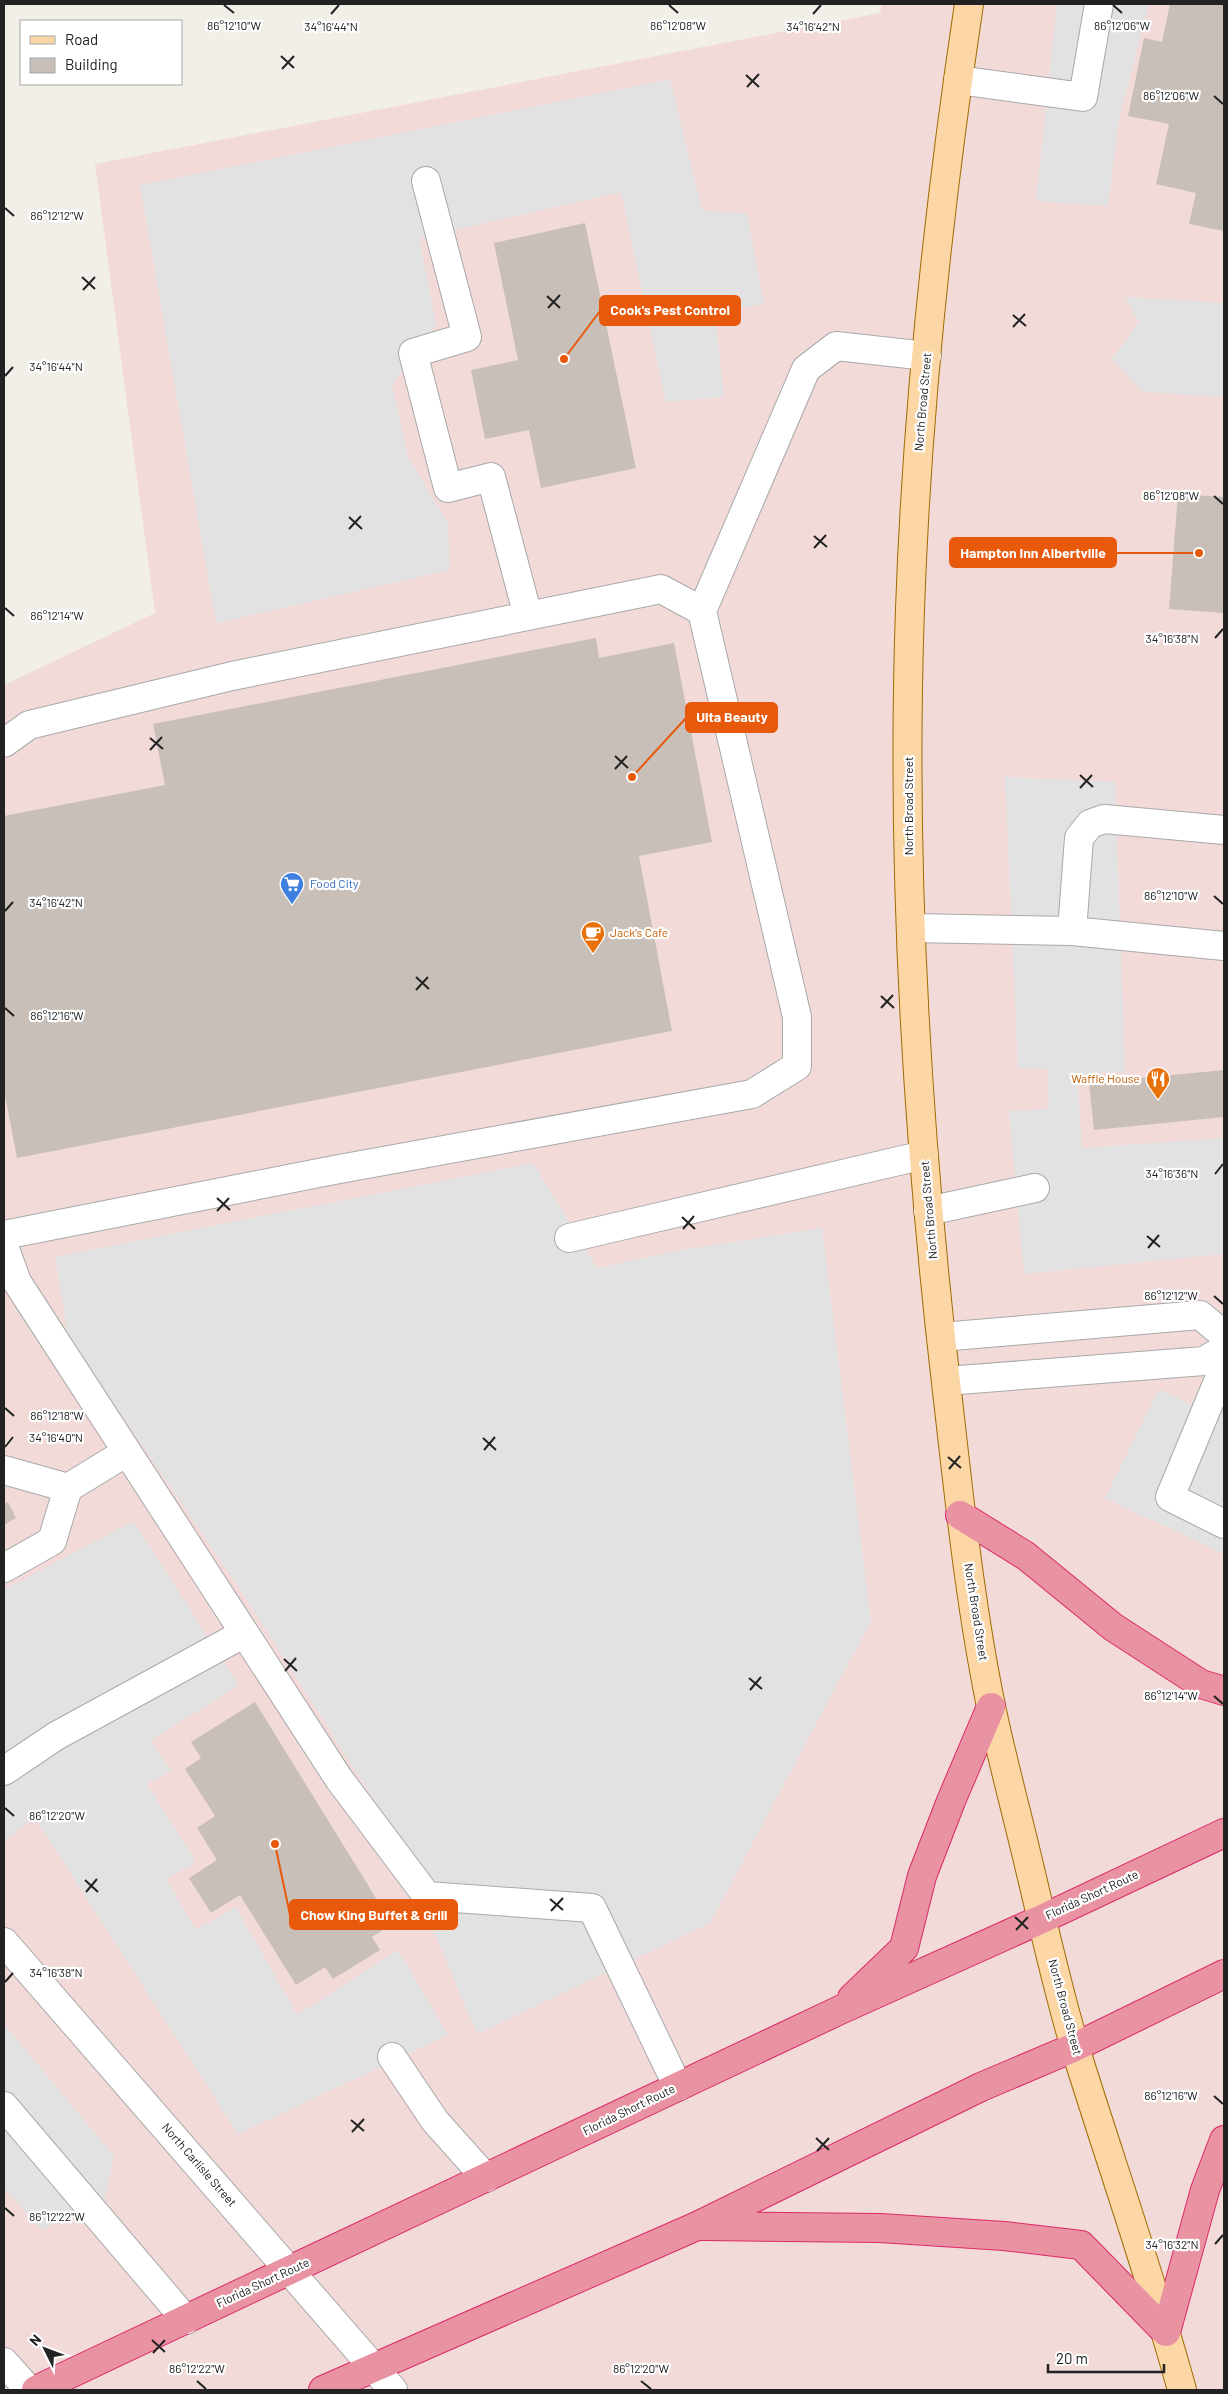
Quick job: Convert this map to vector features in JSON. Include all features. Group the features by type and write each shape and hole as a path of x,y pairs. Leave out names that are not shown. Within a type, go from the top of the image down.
{"highway":[{"path":"960,1515 1026,1556 1113,1628 1201,1684 1224,1692"},
{"path":"840,2010 904,1948 922,1876 951,1801 991,1708"},
{"name":"Florida Short Route","path":"36,2390 840,2010 1042,1919 1224,1833"},
{"path":"323,2390 697,2226 981,2087 1074,2047 1224,1974"},
{"path":"1166,2332 1204,2190 1224,2140"},
{"path":"697,2226 880,2228 1004,2236 1081,2245 1166,2332"}],"main road":[{"name":"North Broad Street","path":"969,4 932,292 914,521 910,612 908,841 917,1070 928,1211 960,1515 991,1708 1074,2047 1166,2332 1182,2390"}],"street":[{"path":"958,80 1083,97 1099,4"},
{"path":"426,181 467,337 413,353 448,488 491,478 528,616"},
{"path":"4,1235 325,1172 752,1094 797,1066 797,1017 702,611 806,369 836,346 927,356"},
{"path":"4,743 29,725 213,680 661,589 702,611"},
{"path":"1072,931 1079,838 1090,824 1104,819 1224,830"},
{"path":"912,928 1072,931 1224,946"},
{"path":"570,1238 924,1155"},
{"path":"928,1211 1035,1188"},
{"path":"4,1246 17,1282 125,1453 338,1779 427,1896 592,1908 678,2087"},
{"path":"941,1337 1200,1315 1224,1335"},
{"path":"946,1381 1204,1361 1224,1349"},
{"path":"1224,1367 1170,1497 1224,1524"},
{"path":"4,1568 52,1541 68,1488 125,1453"},
{"path":"4,1470 68,1488"},
{"path":"4,1771 56,1736 243,1634"},
{"name":"North Carlisle Street","path":"4,1942 393,2390"},
{"path":"392,2057 435,2121 486,2178"},
{"path":"4,2106 186,2320"},
{"path":"4,2362 29,2390"}],"shaded area":[{"path":"882,4 1224,4 1224,2390 4,2390 4,685 155,613 95,164 880,13"},
{"path":"1057,4 1149,4 1119,119 1108,206 1036,201"},
{"path":"670,79 702,210 747,214 764,304 715,312 724,397 666,402 621,192 419,238 436,324 392,385 408,457 448,523 450,570 216,623 140,185"},
{"path":"1124,297 1224,303 1224,397 1143,392 1112,359 1139,322"},
{"path":"1005,777 1115,782 1125,1071 1077,1074 1082,1148 1224,1138 1224,1254 1024,1274 1009,1111 1049,1109 1048,1069 1018,1068"},
{"path":"533,1163 597,1268 682,1250 822,1228 871,1621 710,1923 477,2034 388,1822 240,1589 68,1336 55,1257"},
{"path":"1224,1376 1224,1554 1105,1498 1159,1389 1192,1405"},
{"path":"133,1521 239,1685 150,1741 171,1771 147,1784 196,1862 166,1879 196,1930 236,1907 297,2015 398,1950 448,2035 238,2134 35,1818 4,1841 4,1590"},
{"path":"4,2024 114,2156 105,2198 68,2211 43,2231 4,2188"}],"building":[{"path":"1170,4 1224,4 1224,231 1189,224 1196,193 1156,184 1169,124 1128,116 1144,38 1162,42"},
{"path":"585,223 636,468 541,488 529,430 485,439 471,370 518,360 494,243"},
{"path":"1178,494 1224,497 1224,613 1169,609"},
{"path":"596,638 599,658 674,643 712,842 639,856 672,1031 17,1158 4,1090 4,816 165,785 153,724"},
{"name":"Waffle House","path":"1224,1070 1224,1117 1094,1130 1089,1083"},
{"path":"8,1502 16,1518 4,1525 4,1504"},
{"path":"255,1702 392,1924 372,1937 380,1950 333,1979 325,1967 296,1985 240,1895 211,1913 189,1878 217,1860 197,1828 215,1816 185,1769 201,1758 191,1742"}],"place":[{"name":"Cook's Pest Control","path":"564,359"},
{"name":"Hampton Inn Albertville","path":"1199,553"},
{"name":"Ulta Beauty","path":"632,777"},
{"name":"Food City","path":"292,905"},
{"name":"Jack's Cafe","path":"593,954"},
{"name":"Waffle House","path":"1158,1100"},
{"name":"Chow King Buffet & Grill","path":"275,1844"}]}
